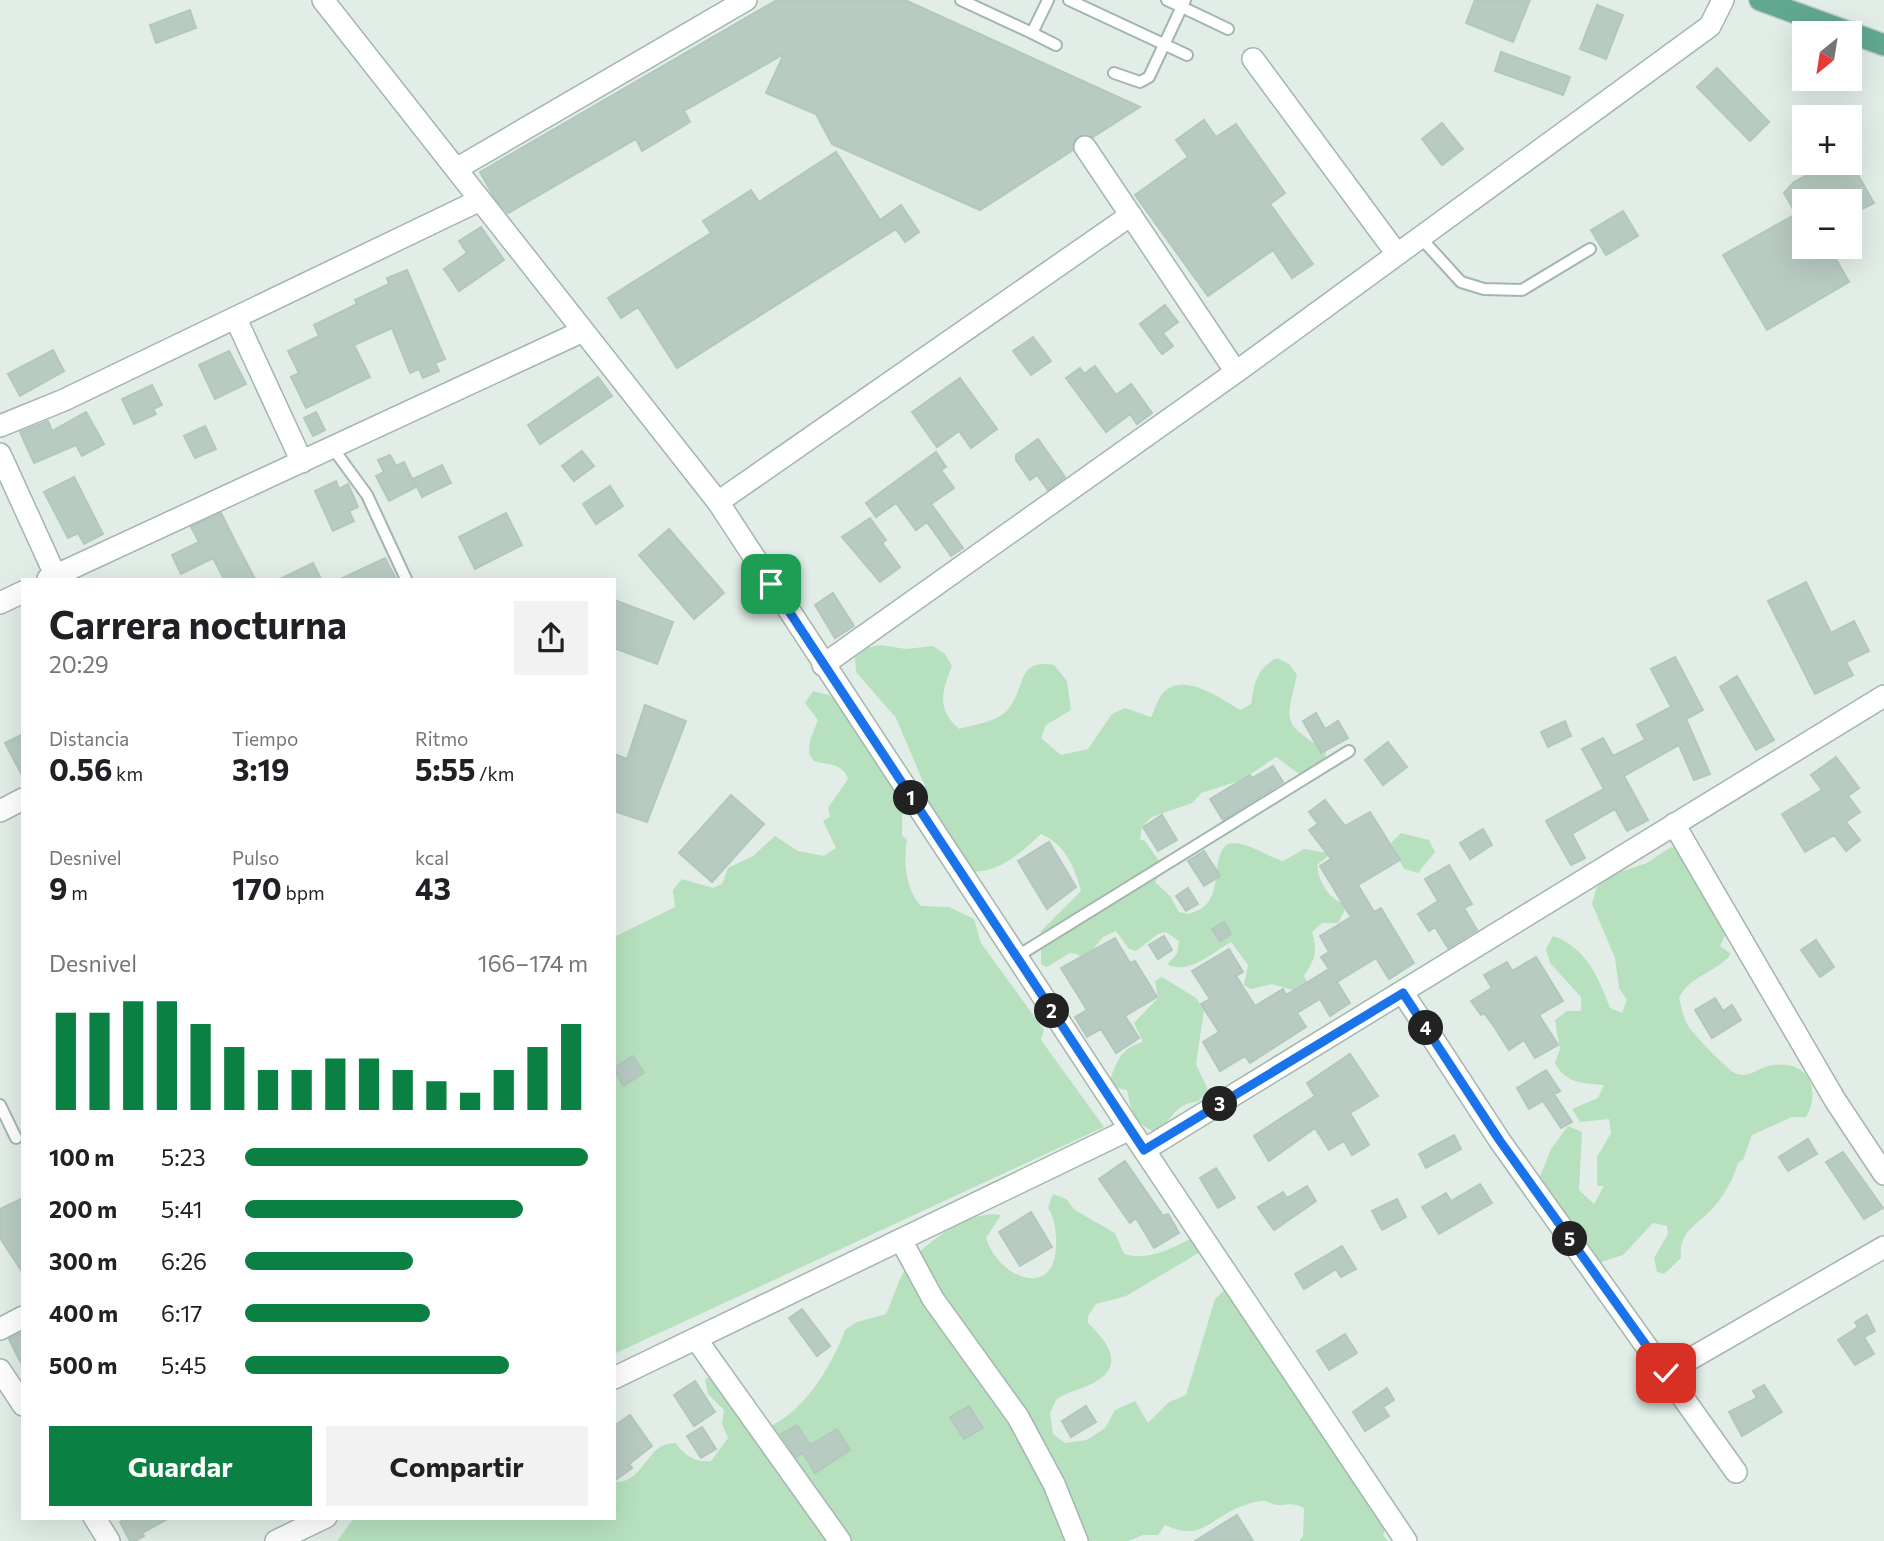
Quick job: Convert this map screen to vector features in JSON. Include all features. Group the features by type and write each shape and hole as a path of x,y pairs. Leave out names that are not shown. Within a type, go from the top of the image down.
{"main road":[{"path":"1760,0 1884,45"}],"street":[{"path":"323,0 718,502 1016,957 1406,1541"},
{"path":"456,169 746,0"},
{"path":"824,665 1236,372 1710,26 1723,0"},
{"path":"1253,59 1396,254"},
{"path":"1085,147 1236,372"},
{"path":"0,426 64,400 480,200"},
{"path":"718,502 1131,215"},
{"path":"236,319 302,462"},
{"path":"0,454 53,578 583,331"},
{"path":"0,603 21,593"},
{"path":"1144,1150 1884,695"},
{"path":"0,811 21,800"},
{"path":"1674,824 1835,1100 1884,1174"},
{"path":"1403,993 1500,1141 1736,1472"},
{"path":"616,1377 1130,1129"},
{"path":"901,1240 933,1299 1018,1417 1054,1484 1077,1541"},
{"path":"1666,1373 1884,1247"},
{"path":"0,1329 21,1318"},
{"path":"696,1339 840,1541"},
{"path":"0,1370 21,1402"},
{"path":"96,1520 109,1541"},
{"path":"276,1541 320,1520"}],"lane":[{"path":"961,0 1056,45"},
{"path":"1031,33 1048,0"},
{"path":"1069,0 1186,55"},
{"path":"1167,0 1183,4 1228,29"},
{"path":"1114,73 1144,81 1183,4"},
{"path":"1420,237 1461,282 1484,289 1522,290 1590,249"},
{"path":"332,447 367,495 407,578"},
{"path":"1016,957 1349,751"},
{"path":"0,1105 16,1138"}],"green space":[{"path":"880,645 906,649 933,646 945,654 952,666 944,692 944,707 959,729 986,722 1005,713 1028,670 1042,664 1054,665 1067,681 1071,710 1046,725 1041,738 1061,755 1088,749 1112,714 1125,708 1151,717 1162,694 1173,687 1182,685 1203,689 1240,710 1251,704 1255,683 1270,662 1277,658 1289,664 1297,675 1290,704 1291,721 1302,734 1326,751 1325,765 1299,774 1276,757 1242,780 1201,793 1192,803 1152,817 1142,826 1140,840 1144,840 1163,866 1155,882 1170,896 1179,912 1187,914 1200,909 1208,902 1213,893 1218,861 1227,844 1242,844 1283,861 1304,849 1327,853 1328,856 1317,865 1319,876 1328,893 1343,903 1345,910 1338,923 1322,923 1312,932 1314,955 1304,976 1307,982 1300,992 1272,984 1251,989 1244,985 1248,965 1231,942 1192,965 1175,967 1167,964 1177,954 1179,941 1166,932 1158,934 1136,951 1129,949 1116,931 1103,937 1094,948 1097,955 1089,963 1077,954 1070,953 1047,967 1041,964 1041,931 1081,891 1072,865 1057,844 1041,834 1008,861 978,872 968,871 961,858 934,850 925,839 922,824 925,786 896,718 856,672 855,658 865,648"},
{"path":"813,691 833,696 903,798 902,835 907,840 906,866 909,884 916,899 921,906 949,907 974,919 981,943 1044,1030 1041,1040 1104,1127 616,1353 616,936 675,907 673,890 682,879 713,888 722,884 728,868 753,856 775,836 798,851 824,856 836,848 823,821 830,817 828,808 848,779 839,767 814,761 809,754 810,740 818,720 805,703"},
{"path":"1401,833 1429,840 1435,852 1418,873 1404,869 1391,843"},
{"path":"1671,847 1697,858 1716,877 1730,901 1739,928 1726,934 1720,946 1731,954 1718,966 1696,979 1679,998 1687,1024 1733,1072 1742,1075 1773,1065 1795,1067 1809,1079 1813,1096 1806,1117 1792,1117 1752,1135 1743,1160 1738,1163 1724,1193 1713,1208 1690,1229 1683,1241 1681,1258 1664,1274 1657,1272 1654,1258 1668,1234 1667,1226 1653,1223 1623,1255 1595,1264 1535,1189 1551,1149 1568,1126 1582,1132 1579,1190 1594,1204 1604,1186 1597,1186 1597,1157 1611,1133 1609,1119 1580,1122 1572,1109 1598,1098 1604,1085 1570,1079 1555,1063 1560,1049 1555,1020 1567,1011 1581,1011 1581,997 1550,963 1546,949 1553,936 1574,948 1596,975 1610,1008 1622,1013 1627,1000 1619,988 1615,958 1592,904 1596,889 1605,877 1647,863"},
{"path":"1162,977 1196,998 1204,1010 1196,1064 1208,1090 1199,1101 1178,1109 1155,1132 1142,1125 1135,1116 1127,1090 1108,1086 1123,1053 1143,1042 1134,1023 1158,998 1155,981"},
{"path":"1053,1194 1066,1199 1075,1210 1115,1233 1124,1254 1151,1255 1192,1238 1202,1251 1126,1296 1096,1304 1088,1316 1088,1323 1109,1349 1111,1365 1099,1379 1056,1400 1050,1413 1053,1434 1065,1443 1087,1440 1105,1428 1115,1410 1135,1401 1148,1423 1169,1402 1186,1395 1215,1299 1226,1289 1349,1453 1352,1481 1374,1496 1387,1521 1383,1535 1388,1541 1299,1541 1303,1536 1304,1508 1264,1501 1235,1509 1203,1528 1187,1531 1165,1525 1158,1535 1143,1535 1128,1541 852,1541 847,1538 826,1541 337,1541 353,1520 616,1520 616,1482 633,1476 658,1449 666,1444 676,1443 690,1457 711,1461 728,1438 722,1424 724,1410 708,1394 705,1380 710,1376 746,1428 752,1431 768,1427 783,1419 810,1393 831,1361 845,1330 857,1322 886,1314 907,1266 930,1243 965,1221 990,1214 1001,1215 986,1238 993,1253 1003,1265 1015,1273 1027,1278 1039,1277 1048,1271 1054,1259 1056,1239 1048,1208","holes":["969,1406 983,1428 964,1439 951,1418","797,1425 811,1447 795,1457 782,1434","837,1429 850,1449 815,1472 804,1455 818,1447 815,1442"]}],"building":[{"path":"777,0 905,0 1140,107 1093,137 1078,136 1073,142 1073,150 980,210 832,144 816,114 766,93 784,54 684,111 690,122 642,151 636,139 508,213 494,197 480,172"},
{"path":"1475,0 1530,0 1513,42 1466,23"},
{"path":"1597,5 1623,15 1606,59 1580,49"},
{"path":"190,10 196,28 156,43 150,25"},
{"path":"1501,52 1570,77 1563,95 1495,71"},
{"path":"1717,68 1769,122 1750,141 1697,87"},
{"path":"1204,120 1216,137 1236,124 1285,193 1270,204 1313,264 1292,278 1273,250 1208,296 1135,195 1188,157 1176,140"},
{"path":"1442,123 1463,149 1442,165 1422,139"},
{"path":"836,152 880,220 901,205 919,232 905,242 896,229 677,368 638,307 621,318 608,298 711,233 703,221 751,190 759,202"},
{"path":"1807,175 1858,175 1874,203 1862,209 1862,189 1792,189 1792,207 1784,193 1794,182"},
{"path":"1623,211 1638,236 1606,255 1591,230"},
{"path":"1792,216 1792,259 1836,259 1849,282 1767,330 1723,255"},
{"path":"481,227 504,260 459,291 444,269 467,253 459,241"},
{"path":"407,270 445,359 435,363 439,371 423,378 419,369 410,373 392,328 354,345 370,377 306,408 291,377 299,373 288,351 319,336 314,325 357,304 355,300 389,284 387,278"},
{"path":"1165,305 1178,322 1163,333 1173,346 1162,354 1140,324"},
{"path":"1033,337 1051,361 1031,375 1013,351"},
{"path":"53,350 64,371 20,396 8,374"},
{"path":"229,351 246,384 215,399 199,365"},
{"path":"1095,366 1116,395 1131,384 1152,413 1137,424 1130,414 1106,432 1066,378 1080,368 1084,374"},
{"path":"598,377 612,396 540,444 528,425"},
{"path":"960,378 997,429 971,448 959,431 937,447 912,412"},
{"path":"152,385 162,405 153,409 156,414 134,424 122,399"},
{"path":"86,412 104,444 82,456 76,445 34,463 20,432 48,421 52,431"},
{"path":"316,412 325,430 313,436 304,418"},
{"path":"205,426 216,449 195,458 184,436"},
{"path":"1038,439 1065,477 1048,490 1037,475 1030,480 1016,460 1016,455"},
{"path":"582,451 594,466 574,481 562,466"},
{"path":"936,452 946,467 941,470 954,488 931,504 963,548 951,556 927,522 916,530 896,503 876,517 866,503"},
{"path":"390,455 396,466 404,462 416,487 389,501 376,476 384,472 378,460"},
{"path":"442,465 451,483 422,497 413,479"},
{"path":"74,477 103,534 84,544 78,533 68,538 44,492"},
{"path":"336,481 339,489 348,484 358,507 349,511 354,521 333,531 315,491"},
{"path":"610,486 623,506 596,524 583,504"},
{"path":"221,513 254,578 223,578 213,558 181,574 172,555 199,542 191,527"},
{"path":"506,513 522,545 475,569 459,537"},
{"path":"870,518 886,540 882,543 900,567 880,582 842,537"},
{"path":"669,529 724,593 694,619 639,555"},
{"path":"385,558 395,578 343,578"},
{"path":"313,563 320,578 282,578"},
{"path":"1806,582 1831,633 1854,621 1869,651 1846,662 1853,675 1815,694 1768,601"},
{"path":"833,593 854,626 835,638 815,605"},
{"path":"616,601 673,622 657,664 616,649"},
{"path":"1675,657 1703,710 1686,719 1710,774 1694,780 1679,745 1624,776 1648,820 1627,831 1615,809 1572,834 1585,858 1571,865 1546,821 1604,789 1582,749 1603,738 1613,756 1645,740 1637,725 1671,707 1651,669"},
{"path":"1737,676 1774,740 1756,750 1720,687"},
{"path":"645,705 686,721 647,822 616,812 616,755 627,759"},
{"path":"1316,713 1325,729 1338,721 1348,738 1321,753 1303,721"},
{"path":"1565,721 1571,736 1548,747 1541,732"},
{"path":"21,735 21,773 5,743"},
{"path":"1388,742 1407,767 1383,785 1365,760"},
{"path":"1836,757 1859,788 1848,796 1860,812 1846,822 1860,840 1846,851 1834,835 1805,852 1782,814 1822,790 1811,775"},
{"path":"1273,766 1283,782 1223,820 1210,799 1250,775 1252,778"},
{"path":"731,795 764,824 712,882 679,853"},
{"path":"1325,800 1345,826 1370,812 1400,860 1358,885 1374,912 1381,908 1414,963 1389,979 1376,958 1337,982 1350,1003 1330,1016 1320,999 1297,1013 1306,1027 1250,1063 1245,1056 1220,1071 1203,1042 1219,1032 1201,1004 1210,999 1192,971 1229,949 1243,972 1236,976 1255,1006 1283,989 1286,995 1329,969 1321,957 1329,952 1320,936 1351,917 1320,866 1331,859 1309,830 1318,824 1309,812"},
{"path":"1162,815 1177,840 1158,851 1143,827"},
{"path":"1483,829 1492,845 1470,859 1460,843"},
{"path":"1049,842 1076,887 1047,909 1018,861"},
{"path":"1204,851 1220,876 1204,886 1188,861"},
{"path":"1449,865 1472,904 1464,908 1477,930 1448,948 1435,927 1429,931 1418,914 1438,901 1425,879"},
{"path":"1188,888 1198,904 1186,911 1176,896"},
{"path":"1224,922 1231,934 1220,941 1212,929"},
{"path":"1164,936 1172,950 1158,959 1149,945"},
{"path":"1115,938 1130,963 1135,961 1157,997 1125,1016 1139,1038 1116,1053 1101,1029 1087,1037 1075,1017 1087,1010 1061,968"},
{"path":"1816,940 1834,967 1820,977 1801,950"},
{"path":"1536,957 1563,1001 1539,1015 1558,1045 1535,1058 1524,1040 1509,1050 1484,1013 1481,1015 1471,1001 1492,988 1484,975 1507,962 1512,971"},
{"path":"1715,998 1723,1011 1732,1005 1741,1020 1712,1038 1695,1010"},
{"path":"1350,1054 1378,1096 1350,1113 1369,1145 1352,1155 1344,1141 1329,1150 1315,1128 1269,1161 1254,1136 1315,1096 1307,1083"},
{"path":"633,1056 644,1073 623,1086 616,1067"},
{"path":"1546,1070 1560,1091 1554,1094 1572,1122 1561,1128 1543,1101 1529,1109 1517,1088"},
{"path":"1454,1135 1461,1149 1426,1168 1419,1154"},
{"path":"1808,1139 1817,1154 1788,1171 1779,1157"},
{"path":"1843,1152 1883,1208 1864,1219 1826,1162"},
{"path":"1125,1161 1163,1216 1168,1214 1179,1233 1154,1248 1136,1218 1130,1223 1099,1179"},
{"path":"1216,1168 1235,1198 1218,1208 1200,1178"},
{"path":"1480,1184 1492,1203 1439,1234 1422,1207 1446,1193 1451,1201"},
{"path":"1307,1186 1316,1201 1274,1230 1258,1207 1283,1192 1287,1198"},
{"path":"21,1199 21,1270 0,1238 0,1209"},
{"path":"1397,1199 1406,1217 1382,1230 1372,1211"},
{"path":"1031,1212 1052,1247 1020,1266 999,1232"},
{"path":"1342,1246 1356,1269 1341,1277 1336,1269 1304,1289 1295,1274"},
{"path":"802,1309 830,1346 817,1356 789,1318"},
{"path":"1867,1315 1875,1331 1864,1337 1874,1354 1855,1365 1838,1340 1858,1327 1855,1322"},
{"path":"21,1333 21,1363 9,1339"},
{"path":"1345,1334 1357,1353 1329,1370 1317,1351"},
{"path":"695,1381 715,1412 694,1426 674,1395"},
{"path":"1764,1385 1782,1412 1742,1436 1729,1412 1757,1398 1753,1391"},
{"path":"1387,1388 1394,1400 1383,1407 1389,1416 1365,1431 1353,1412"},
{"path":"969,1406 983,1428 964,1439 950,1417"},
{"path":"1086,1406 1096,1422 1071,1437 1062,1421"},
{"path":"630,1415 652,1446 629,1464 632,1468 616,1480 616,1425"},
{"path":"797,1425 810,1445 837,1429 850,1450 815,1473 803,1453 796,1457 781,1434"},
{"path":"702,1427 716,1449 701,1458 687,1436"},
{"path":"1237,1515 1253,1541 1195,1541"},
{"path":"166,1520 142,1533 144,1536 135,1541 130,1541 120,1522"}],"route":[{"path":"771,584 1144,1150 1403,993 1500,1141 1666,1373"}]}
